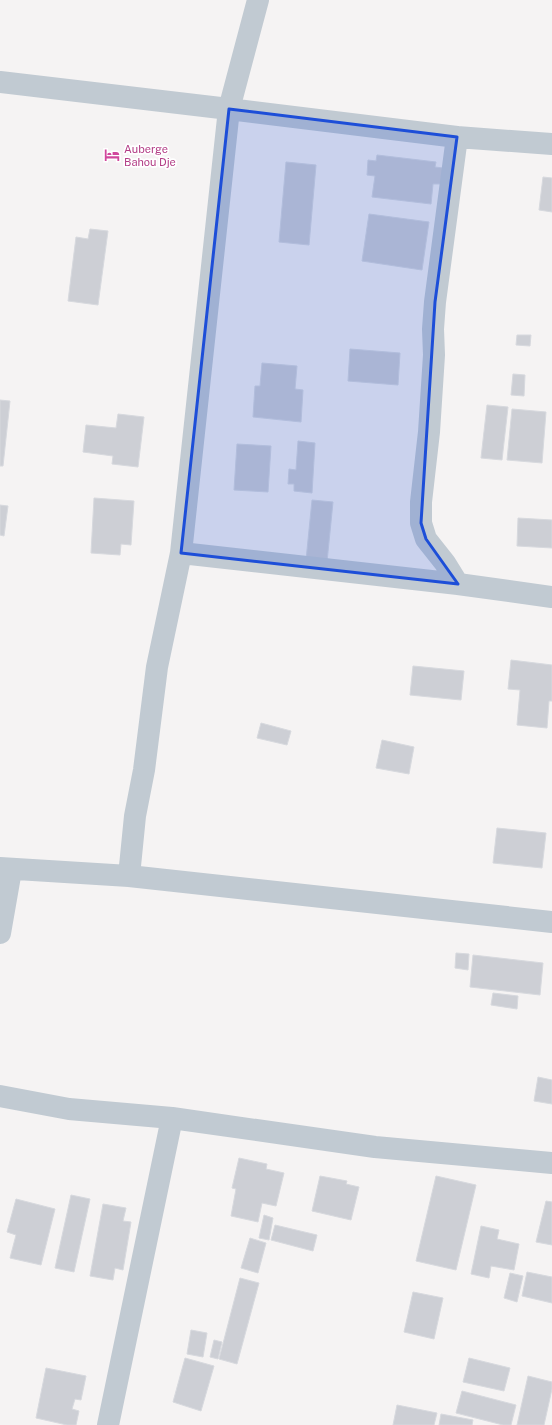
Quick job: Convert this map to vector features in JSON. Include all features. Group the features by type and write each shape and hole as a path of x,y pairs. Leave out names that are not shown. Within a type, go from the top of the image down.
{"street":[{"path":"129,876 135,816 144,770 157,666 181,553 229,108 258,0"},
{"path":"0,82 229,108 458,137 552,144"},
{"path":"458,137 435,302 433,329 434,355 429,432 421,502 421,523 426,539 445,563 458,584"},
{"path":"181,553 458,584 552,597"},
{"path":"0,933 6,869 129,876 552,922"},
{"path":"0,1096 69,1108 172,1118 375,1147 552,1163"},
{"path":"108,1425 172,1118"}],"highlighted area":[{"path":"229,109 457,137 435,302 421,523 426,539 458,584 181,553"}],"building":[{"path":"377,155 436,162 435,167 443,168 441,184 433,184 431,204 372,197 375,176 367,175 368,160 376,161"},
{"path":"286,162 316,165 309,245 279,242"},
{"path":"543,177 552,178 552,212 539,210"},
{"path":"369,214 429,222 422,270 362,261"},
{"path":"90,229 108,231 98,305 68,301 76,237 88,239"},
{"path":"517,335 531,335 530,346 516,345"},
{"path":"350,349 400,353 398,385 348,381"},
{"path":"262,363 297,366 295,389 303,390 301,422 253,417 255,386 260,386"},
{"path":"513,374 525,375 524,396 511,395"},
{"path":"0,400 10,401 3,466 0,466"},
{"path":"487,405 508,407 502,460 481,458"},
{"path":"512,409 546,412 542,463 507,460"},
{"path":"118,414 144,417 138,467 112,464 113,456 83,452 86,425 116,428"},
{"path":"298,441 315,443 312,493 294,491 294,484 288,484 289,469 296,470"},
{"path":"237,444 271,446 268,492 234,490"},
{"path":"94,498 134,501 131,545 121,544 120,555 91,553"},
{"path":"312,500 333,502 327,562 306,560"},
{"path":"0,505 8,506 4,536 0,535"},
{"path":"518,518 552,520 552,548 517,546"},
{"path":"511,660 552,665 552,701 549,701 547,728 517,725 520,690 508,689"},
{"path":"413,666 464,671 461,700 410,695"},
{"path":"261,723 291,731 287,745 257,738"},
{"path":"382,740 414,747 409,774 376,768"},
{"path":"497,828 546,833 542,868 493,863"},
{"path":"456,953 469,954 468,970 455,968"},
{"path":"473,955 543,963 540,995 470,987"},
{"path":"493,993 518,996 517,1009 491,1005"},
{"path":"538,1077 552,1080 552,1104 534,1101"},
{"path":"239,1158 267,1164 266,1169 284,1173 276,1206 262,1203 258,1222 231,1216 236,1189 232,1188"},
{"path":"320,1176 347,1181 346,1184 359,1187 351,1220 312,1211"},
{"path":"436,1176 476,1185 456,1270 416,1261"},
{"path":"71,1195 90,1199 74,1272 55,1268"},
{"path":"16,1199 55,1209 41,1265 10,1258 16,1235 7,1232"},
{"path":"546,1201 552,1202 552,1245 536,1242"},
{"path":"103,1204 126,1208 123,1221 131,1222 123,1270 115,1268 113,1280 90,1276"},
{"path":"264,1215 273,1218 269,1240 259,1238"},
{"path":"275,1225 317,1235 313,1251 271,1240"},
{"path":"481,1226 499,1230 497,1239 519,1244 514,1270 491,1266 489,1278 471,1274"},
{"path":"250,1238 266,1243 258,1273 241,1268"},
{"path":"527,1272 552,1277 552,1303 522,1296"},
{"path":"510,1273 523,1276 517,1302 504,1298"},
{"path":"240,1278 259,1283 237,1364 219,1359"},
{"path":"413,1292 443,1298 434,1339 404,1332"},
{"path":"191,1330 207,1333 203,1357 187,1354"},
{"path":"214,1340 222,1342 218,1359 210,1357"},
{"path":"185,1358 214,1366 201,1411 173,1402"},
{"path":"469,1358 510,1368 504,1391 463,1382"},
{"path":"46,1368 86,1376 81,1400 75,1399 72,1409 79,1411 76,1425 67,1425 36,1418"},
{"path":"528,1376 552,1382 552,1389 544,1425 517,1425"},
{"path":"462,1391 516,1405 511,1425 503,1425 456,1413"},
{"path":"397,1405 437,1413 434,1425 393,1425"},
{"path":"441,1414 473,1420 472,1425 439,1425"}],"place":[{"name":"Auberge Bahou Dje","path":"112,155"}]}
